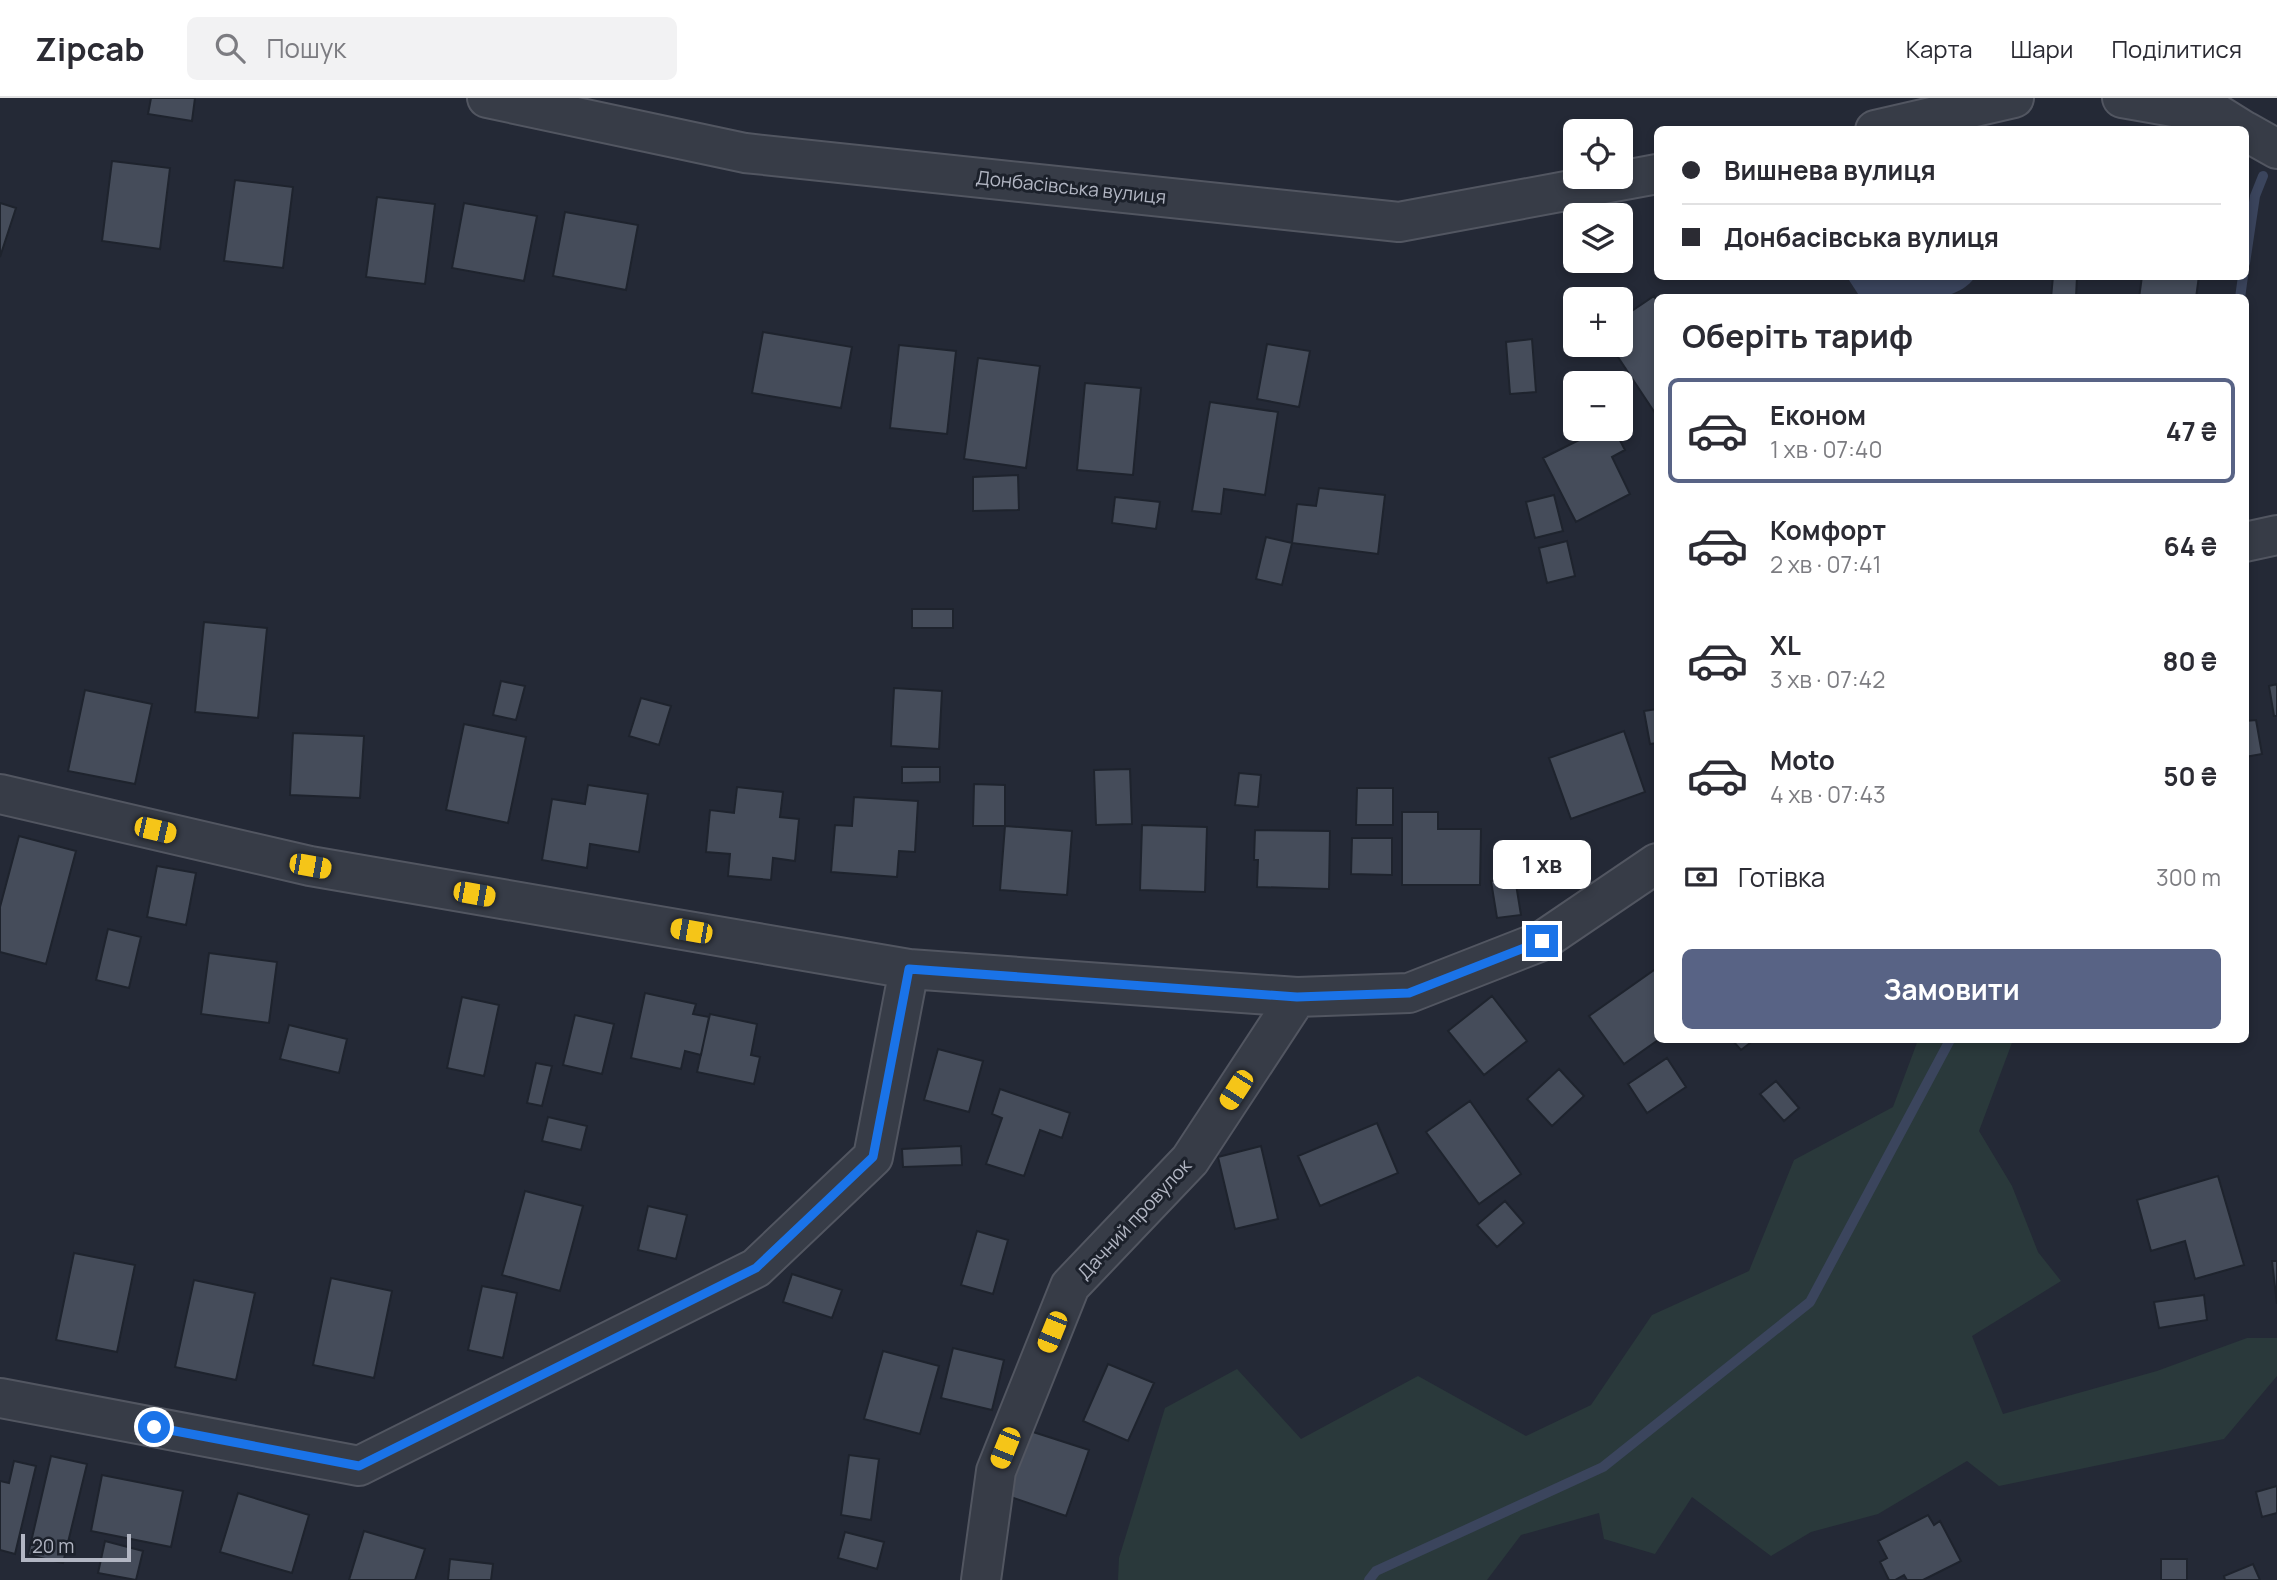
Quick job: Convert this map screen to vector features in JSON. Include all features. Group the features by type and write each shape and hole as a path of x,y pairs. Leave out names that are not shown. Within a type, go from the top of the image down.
{"street":[{"name":"Донбасівська вулиця","path":"487,98 746,153 1399,222 1654,175"},
{"path":"1892,126 2014,98"},
{"path":"2122,98 2219,115 2237,126"},
{"path":"2249,133 2277,149"},
{"path":"2249,541 2277,535"},
{"path":"0,794 310,866 909,969 1297,997 1409,993 1542,941 1654,865"},
{"path":"0,1398 359,1466 756,1268 873,1157 909,969"},
{"name":"Дачний провулок","path":"981,1580 996,1471 1070,1286 1190,1160 1297,997"}],"shaded area":[{"path":"1917,1043 2012,1043 1979,1131 2012,1186 2038,1252 2061,1281 1972,1336 2003,1414 2157,1371 2247,1338 2277,1338 2277,1376 2224,1439 1999,1486 1967,1461 1878,1514 1811,1532 1771,1556 1692,1497 1655,1554 1604,1539 1599,1513 1521,1535 1487,1580 1118,1580 1119,1558 1165,1408 1237,1369 1301,1439 1418,1376 1526,1436 1591,1405 1652,1315 1749,1271 1794,1160 1893,1107"}],"water":[{"path":"1849,280 1972,280 1966,287 1950,294 1858,294"}],"building":[{"path":"151,98 195,98 192,121 148,114"},
{"path":"112,161 170,168 160,249 102,241"},
{"path":"235,180 293,187 283,268 224,261"},
{"path":"377,197 435,204 425,284 366,277"},
{"path":"0,203 16,208 0,257"},
{"path":"464,203 537,216 524,281 452,268"},
{"path":"565,212 638,225 626,290 553,276"},
{"path":"2053,280 2077,280 2076,294 2051,294"},
{"path":"2141,280 2198,280 2197,294 2140,294"},
{"path":"1654,296 1654,411 1633,380 1633,371 1627,371 1618,357 1633,357 1633,310"},
{"path":"763,332 852,347 841,408 752,393"},
{"path":"1532,339 1536,392 1510,394 1506,342"},
{"path":"1267,344 1310,351 1299,407 1257,399"},
{"path":"899,345 956,351 947,434 890,428"},
{"path":"978,358 1040,366 1026,468 964,459"},
{"path":"1085,383 1141,388 1133,475 1077,470"},
{"path":"1210,402 1278,412 1265,495 1224,489 1221,514 1192,511"},
{"path":"1577,441 1620,441 1625,450 1612,457 1630,494 1576,522 1543,458"},
{"path":"1018,475 1019,510 973,511 973,477"},
{"path":"1319,488 1385,495 1378,554 1292,543 1297,504 1316,506"},
{"path":"1554,495 1563,531 1535,538 1526,502"},
{"path":"1115,497 1160,502 1156,529 1112,523"},
{"path":"1266,537 1292,543 1282,585 1256,579"},
{"path":"1567,541 1575,576 1547,583 1539,548"},
{"path":"912,609 953,609 953,628 912,628"},
{"path":"204,622 267,628 258,718 195,712"},
{"path":"501,681 525,686 516,720 493,715"},
{"path":"2277,684 2277,716 2274,716 2269,686"},
{"path":"894,688 942,691 939,749 891,746"},
{"path":"85,690 152,704 135,784 68,771"},
{"path":"641,698 671,706 659,745 629,736"},
{"path":"1654,709 1654,743 1650,744 1644,711"},
{"path":"2256,720 2262,754 2249,756 2249,721"},
{"path":"464,724 526,737 508,823 446,810"},
{"path":"1624,731 1645,792 1571,819 1549,758"},
{"path":"293,733 364,736 360,798 290,795"},
{"path":"902,767 940,767 940,782 902,783"},
{"path":"1130,769 1132,824 1096,825 1094,770"},
{"path":"1239,773 1261,775 1258,807 1235,805"},
{"path":"974,784 1005,785 1005,826 973,826"},
{"path":"588,785 648,794 639,852 590,844 587,868 542,860 552,799 585,804"},
{"path":"737,787 783,792 780,817 799,819 795,861 773,858 771,880 728,876 730,854 706,852 710,810 734,813"},
{"path":"1357,788 1393,788 1393,825 1356,825"},
{"path":"854,797 918,801 915,852 899,851 897,877 831,872 835,825 852,826"},
{"path":"1402,812 1438,812 1438,829 1481,829 1480,885 1402,885"},
{"path":"1142,825 1207,827 1205,892 1140,890"},
{"path":"1005,826 1072,831 1067,895 1000,890"},
{"path":"1255,830 1330,831 1329,889 1257,887"},
{"path":"19,836 76,851 46,964 0,952 0,907"},
{"path":"1352,838 1392,838 1392,875 1351,874"},
{"path":"157,866 196,873 186,925 147,917"},
{"path":"1515,878 1521,915 1497,918 1491,881"},
{"path":"108,929 141,937 129,988 96,980"},
{"path":"209,953 277,962 269,1023 201,1014"},
{"path":"1654,970 1654,1043 1624,1064 1589,1016"},
{"path":"645,993 696,1004 693,1014 709,1017 701,1055 685,1051 681,1069 631,1058"},
{"path":"1492,996 1527,1041 1484,1075 1448,1031"},
{"path":"462,997 499,1005 484,1076 447,1068"},
{"path":"710,1014 757,1024 751,1055 760,1057 754,1084 697,1072"},
{"path":"575,1015 614,1024 602,1074 563,1065"},
{"path":"289,1025 347,1039 339,1073 280,1059"},
{"path":"1735,1043 1750,1043 1741,1050"},
{"path":"938,1049 983,1061 969,1112 924,1100"},
{"path":"1667,1058 1686,1087 1647,1113 1628,1084"},
{"path":"536,1063 552,1066 542,1106 527,1103"},
{"path":"1559,1069 1584,1096 1552,1126 1527,1099"},
{"path":"1776,1081 1799,1108 1784,1121 1760,1094"},
{"path":"1000,1089 1070,1113 1062,1138 1040,1130 1024,1176 986,1164 1002,1118 992,1114"},
{"path":"1470,1101 1521,1174 1479,1204 1426,1132"},
{"path":"548,1117 587,1126 581,1150 542,1141"},
{"path":"1377,1123 1398,1173 1320,1206 1298,1156"},
{"path":"961,1146 962,1165 903,1167 902,1149"},
{"path":"1261,1146 1278,1219 1235,1229 1218,1157"},
{"path":"2218,1176 2244,1265 2195,1279 2185,1241 2151,1251 2137,1200"},
{"path":"525,1191 583,1206 560,1291 502,1275"},
{"path":"1505,1201 1524,1223 1497,1247 1477,1225"},
{"path":"648,1206 687,1215 676,1259 638,1250"},
{"path":"977,1231 1008,1240 993,1294 961,1285"},
{"path":"74,1253 135,1265 117,1352 56,1340"},
{"path":"2272,1261 2277,1261 2277,1304"},
{"path":"792,1274 842,1290 832,1318 783,1302"},
{"path":"331,1278 392,1291 374,1378 313,1365"},
{"path":"194,1280 255,1293 236,1380 175,1367"},
{"path":"482,1286 517,1293 503,1358 468,1350"},
{"path":"2204,1295 2207,1320 2159,1328 2154,1302"},
{"path":"953,1348 1004,1360 992,1410 941,1398"},
{"path":"883,1351 939,1366 920,1434 864,1419"},
{"path":"1108,1364 1154,1383 1128,1441 1083,1421"},
{"path":"1030,1431 1089,1450 1066,1516 1008,1496"},
{"path":"849,1455 879,1459 871,1520 841,1515"},
{"path":"51,1456 87,1464 63,1563 28,1555"},
{"path":"14,1461 36,1466 15,1554 0,1550 0,1481 9,1483"},
{"path":"102,1475 183,1491 171,1547 91,1531"},
{"path":"2277,1486 2277,1513 2262,1517 2256,1492"},
{"path":"238,1493 309,1515 292,1573 220,1552"},
{"path":"1928,1515 1934,1525 1940,1521 1961,1561 1923,1580 1907,1580 1904,1575 1889,1580 1880,1562 1887,1558 1878,1541"},
{"path":"364,1531 425,1549 415,1580 349,1580"},
{"path":"845,1532 884,1542 877,1569 838,1558"},
{"path":"105,1541 143,1551 136,1580 98,1573"},
{"path":"450,1559 493,1564 491,1580 448,1580"},
{"path":"2161,1559 2187,1559 2187,1580 2161,1580"},
{"path":"2253,1564 2260,1580 2225,1580 2224,1576"}],"waterway":[{"path":"2249,236 2255,196 2263,176"},
{"path":"2241,294 2242,280"},
{"path":"1369,1580 1376,1571 1603,1467 1810,1302 1948,1043"}],"route":[{"path":"154,1427 359,1466 756,1268 873,1157 909,969 1297,997 1409,993 1542,941"}]}
